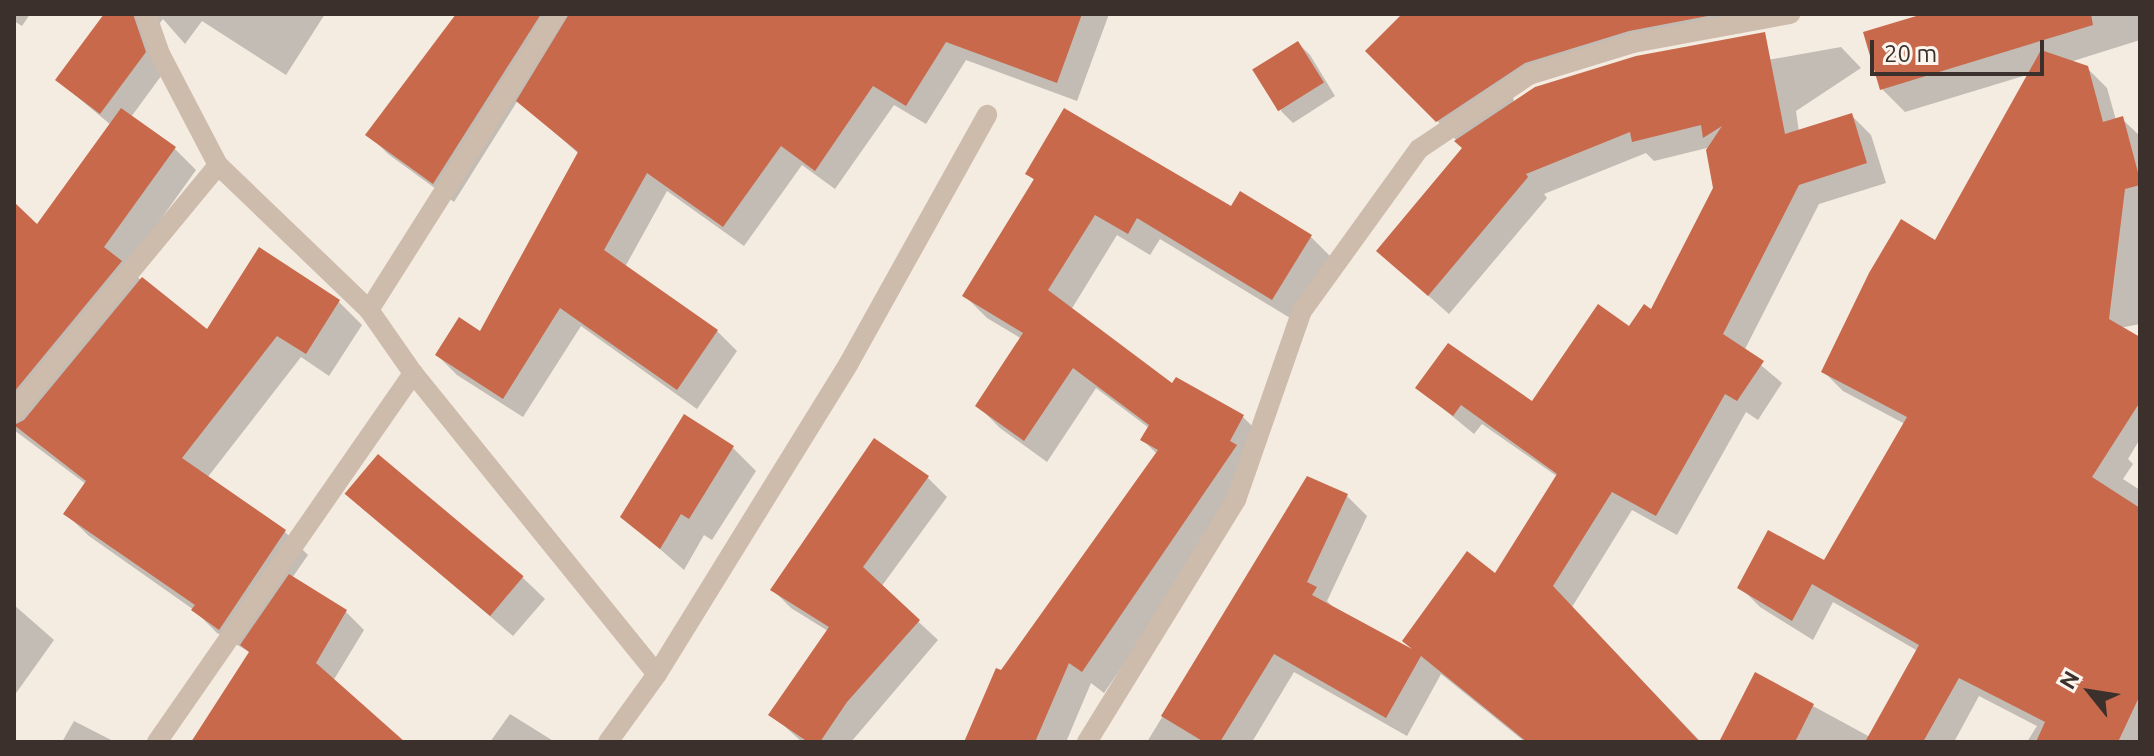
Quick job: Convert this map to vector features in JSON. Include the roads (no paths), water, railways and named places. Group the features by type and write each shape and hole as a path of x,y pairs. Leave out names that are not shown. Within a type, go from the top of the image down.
{"street":[{"path":"146,14 160,54 218,165 369,310 413,373 657,674"},
{"path":"369,310 556,14"},
{"path":"1087,742 1236,500 1302,311 1419,149 1529,75 1633,43 1790,14"},
{"path":"608,742 657,674 849,363 987,115"},
{"path":"14,412 218,165"},
{"path":"157,742 413,373"}]}
